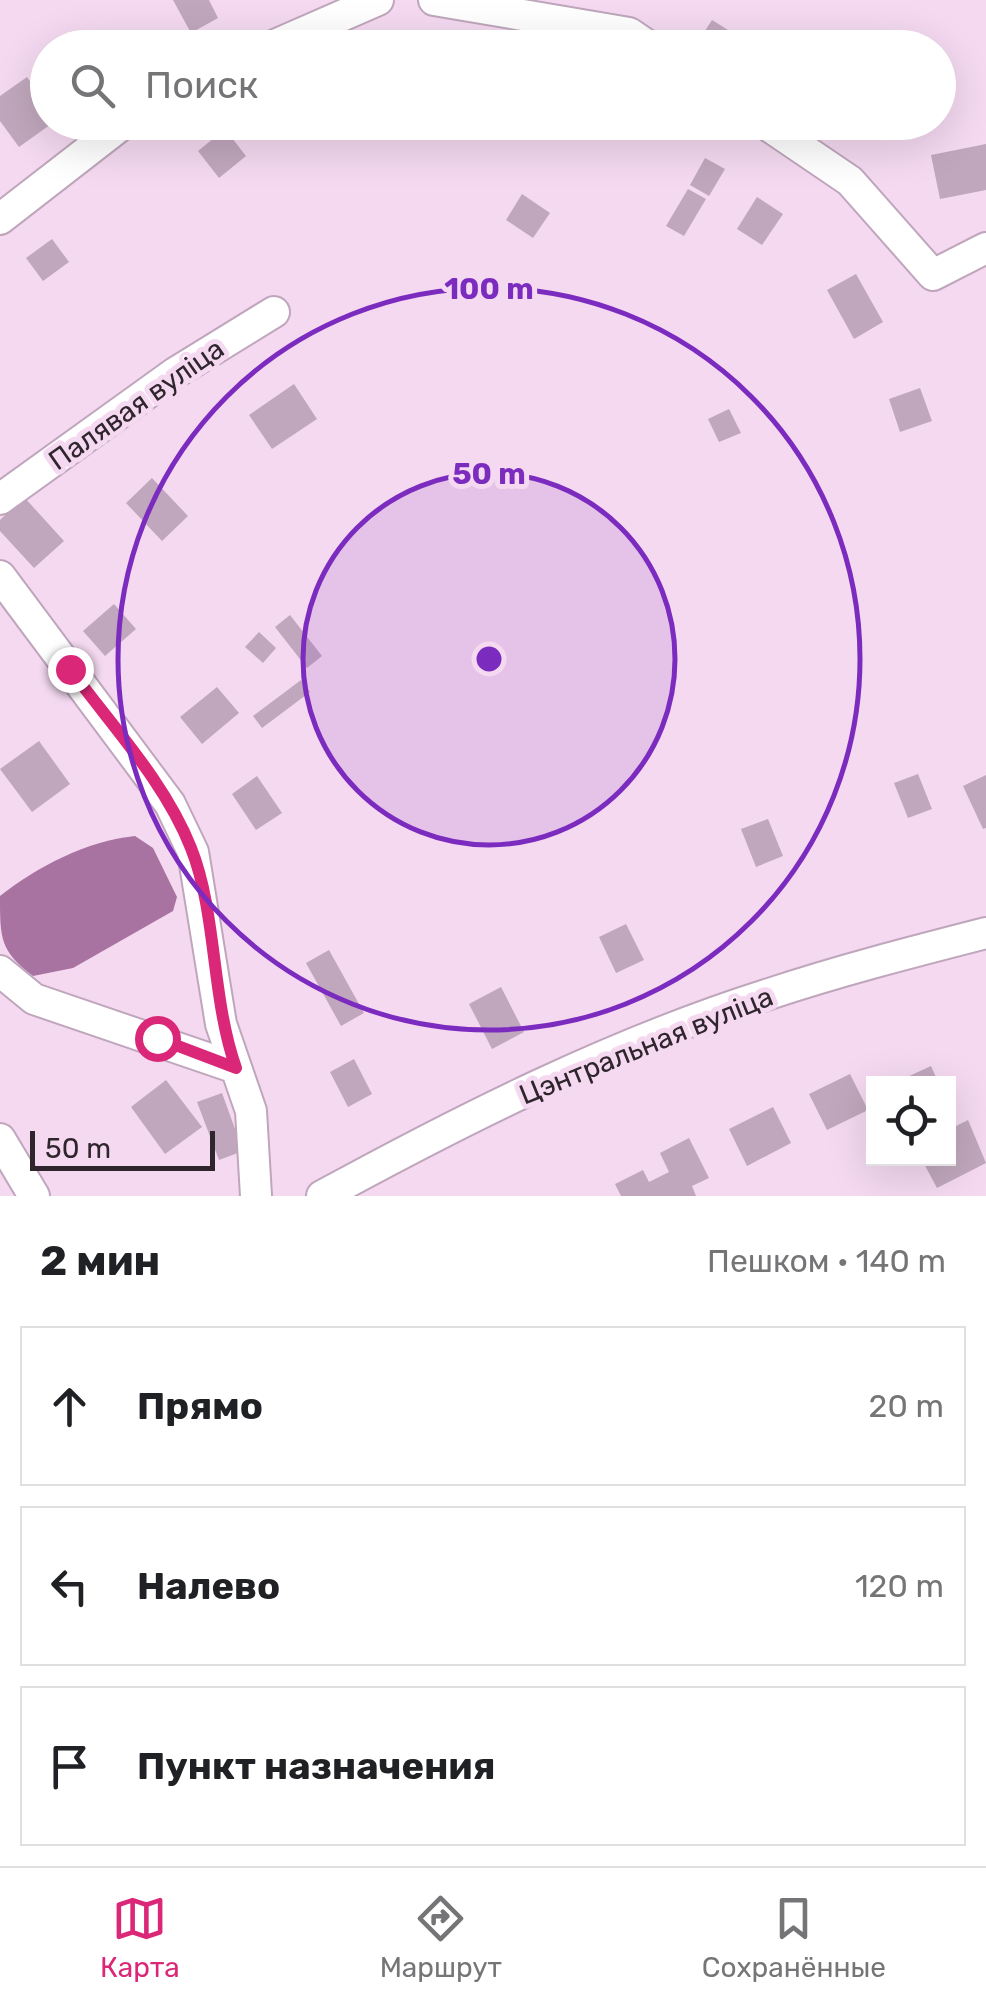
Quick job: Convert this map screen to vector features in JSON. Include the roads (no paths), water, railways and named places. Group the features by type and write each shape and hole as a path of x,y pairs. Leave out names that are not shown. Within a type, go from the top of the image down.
{"street":[{"path":"309,30 378,0"},
{"path":"434,0 612,30"},
{"path":"0,219 103,140"},
{"path":"790,140 850,181 933,275 986,248"},
{"name":"Палявая вуліца","path":"0,499 175,373 274,312"},
{"path":"0,576 170,804 193,852 221,1024 251,1112 256,1196"},
{"name":"Цэнтральная вуліца","path":"322,1196 535,1089 650,1039 763,995 986,934"},
{"path":"0,971 34,999 236,1068"},
{"path":"0,1139 34,1196"}]}
